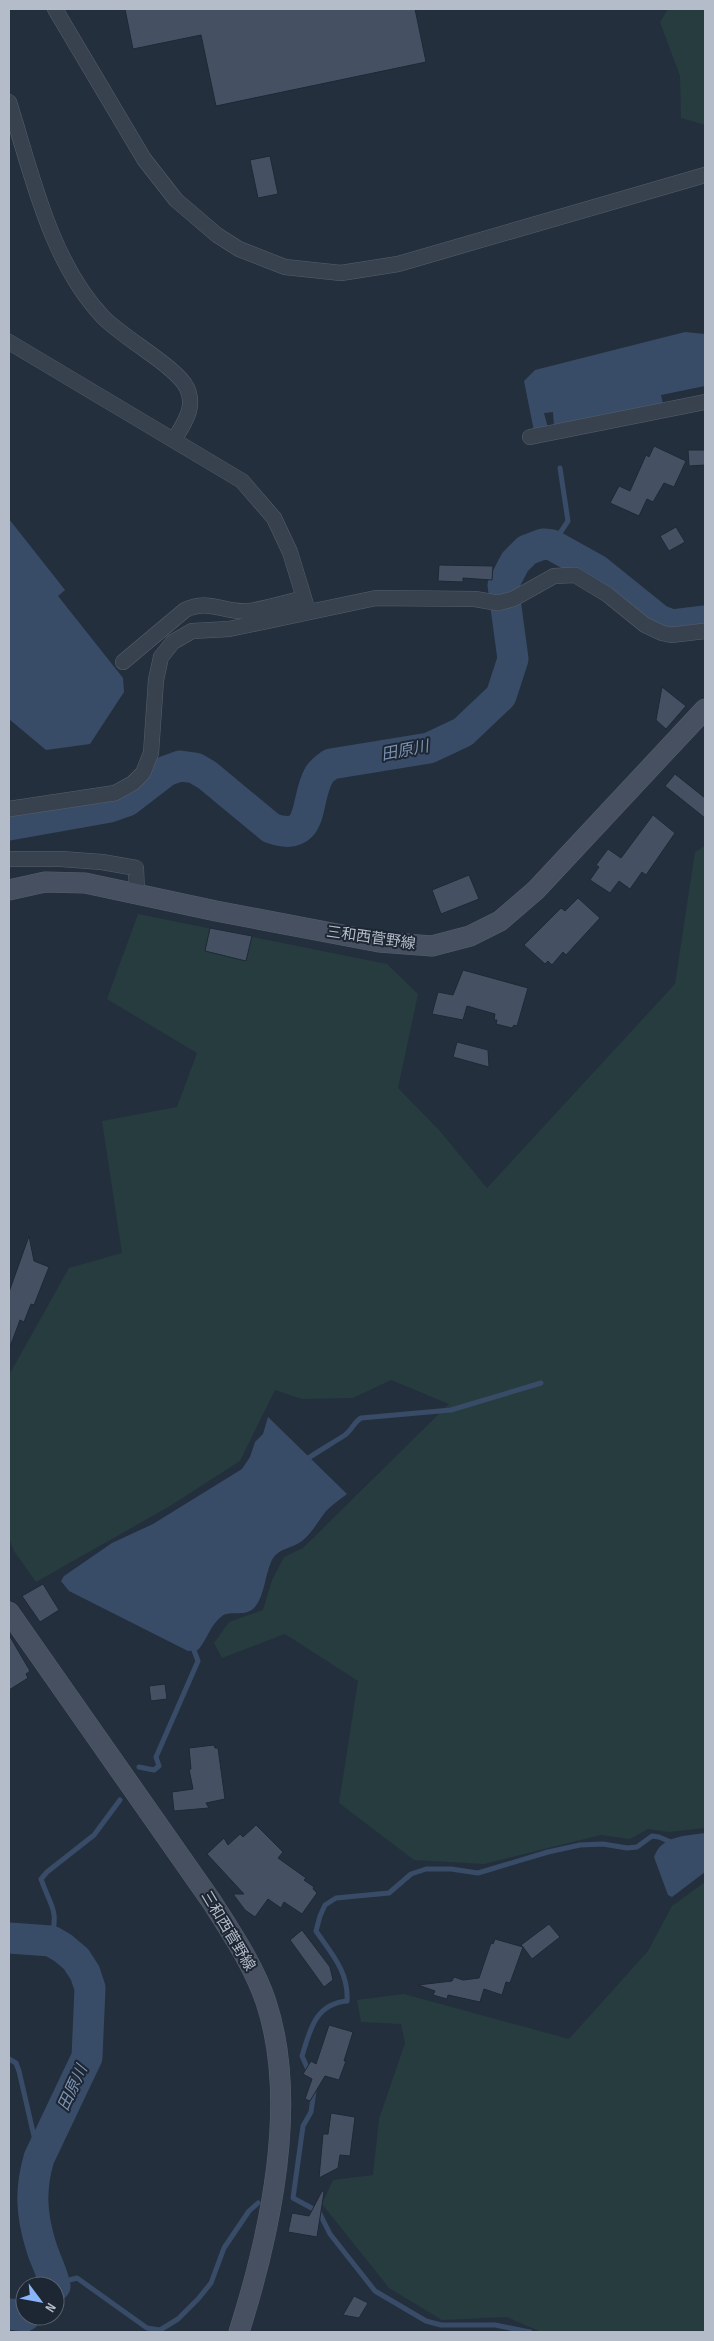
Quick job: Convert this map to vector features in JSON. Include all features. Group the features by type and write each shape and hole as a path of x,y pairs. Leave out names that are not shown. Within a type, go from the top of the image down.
{"main road":[{"name":"三和西菅野線","path":"9,890 27,885 65,881 102,886 216,911 379,942 432,946 470,936 500,921 536,890 705,709"},
{"name":"三和西菅野線","path":"9,1615 212,1902 243,1952 266,2000 277,2043 282,2092 278,2147 260,2257 239,2332"}],"street":[{"path":"55,9 144,159 176,200 216,235 239,248 285,267 341,273 398,264 705,175"},
{"path":"9,102 52,237 68,269 102,316 121,334 174,373 186,386 191,399 189,414 174,440"},
{"path":"9,342 242,481 274,518 290,552 306,605"},
{"path":"530,438 705,402"},
{"path":"123,662 185,610 196,605 210,604 237,611 250,611 376,598 475,599 498,603 513,599 554,576 575,575 608,595 645,624 662,633 671,635 705,631"},
{"path":"9,809 115,793 133,783 143,773 150,753 156,680 161,657 173,642 192,631 229,629 306,605"},
{"path":"9,859 77,860 136,868 138,893"}],"green space":[{"path":"668,9 705,9 705,125 681,118 680,76 660,22"},
{"path":"705,846 705,1828 669,1832 648,1829 630,1839 601,1835 484,1864 414,1860 339,1803 358,1681 285,1634 222,1658 214,1643 229,1622 263,1610 272,1580 284,1557 303,1548 449,1404 391,1380 353,1398 302,1399 275,1390 240,1461 170,1506 36,1582 14,1551 9,1539 9,1375 69,1268 122,1253 102,1121 177,1107 197,1053 107,999 138,914 387,964 418,994 398,1088 439,1130 487,1188 675,984 695,852"},
{"path":"705,1882 705,2332 541,2332 507,2317 442,2320 389,2288 322,2204 333,2180 373,2175 379,2119 405,2043 401,2024 361,2022 357,2000 404,1994 569,2039 648,1951 672,1906"}],"water":[{"path":"685,332 705,334 705,386 661,395 663,404 554,427 553,412 544,413 548,428 534,431 524,381 535,370"},
{"path":"9,519 65,590 58,596 123,678 124,692 90,744 46,750 9,719"},
{"path":"268,1417 347,1494 326,1511 306,1538 279,1552 273,1558 263,1591 254,1608 242,1613 230,1613 222,1616 214,1624 198,1650 188,1651 69,1591 61,1581 64,1576 112,1543 153,1524 242,1469 250,1457 255,1442 263,1434"},
{"path":"705,1833 705,1872 672,1897 668,1895 654,1857 658,1850 663,1844 675,1838"}],"building":[{"path":"125,9 415,9 426,62 216,106 201,35 133,49"},
{"path":"270,156 278,194 258,198 250,160"},
{"path":"654,446 686,461 674,487 664,483 653,502 647,499 639,516 610,503 619,486 630,491 646,455 649,457"},
{"path":"688,450 705,450 705,465 689,466"},
{"path":"676,527 685,542 669,551 660,536"},
{"path":"439,565 493,566 492,580 463,578 463,582 438,581"},
{"path":"662,687 686,706 666,729 656,720"},
{"path":"675,774 705,798 705,818 665,786"},
{"path":"653,815 675,833 646,875 642,872 630,889 619,881 610,893 590,880 599,867 596,865 608,849 621,858"},
{"path":"469,875 479,899 441,914 432,890"},
{"path":"578,898 600,918 566,955 563,952 552,965 548,961 545,964 524,945 561,908 565,911"},
{"path":"210,928 252,936 246,961 205,951"},
{"path":"463,970 528,988 517,1026 514,1025 512,1028 496,1024 497,1020 494,1020 495,1014 467,1006 463,1020 432,1014 438,992 453,995"},
{"path":"457,1042 488,1050 489,1067 453,1057"},
{"path":"29,1236 34,1261 49,1267 34,1305 31,1304 24,1322 20,1320 10,1347 9,1292"},
{"path":"43,1584 59,1610 40,1622 22,1596"},
{"path":"9,1635 30,1671 26,1674 28,1678 9,1690"},
{"path":"165,1684 167,1699 151,1701 149,1686"},
{"path":"214,1745 215,1748 218,1748 225,1799 206,1803 209,1808 174,1811 172,1792 193,1789 189,1769 191,1769 189,1748"},
{"path":"256,1825 283,1852 278,1858 306,1878 304,1880 314,1887 313,1889 317,1893 302,1914 284,1902 281,1908 268,1899 255,1917 245,1910 233,1894 244,1894 207,1854 224,1838 228,1845 240,1834 243,1837"},
{"path":"549,1924 560,1937 532,1959 521,1945"},
{"path":"302,1930 330,1967 333,1980 324,1987 290,1940"},
{"path":"495,1939 523,1947 510,1983 506,1982 502,1995 484,1989 480,2002 448,1995 447,1999 433,1995 435,1991 418,1985 452,1981 454,1977 463,1980 479,1978 491,1943 493,1944"},
{"path":"329,2025 353,2032 344,2061 346,2061 339,2080 325,2076 310,2101 305,2099 312,2079 303,2074 311,2061 316,2064"},
{"path":"331,2113 355,2117 350,2156 340,2155 338,2168 319,2178 323,2134 328,2134"},
{"path":"322,2191 324,2192 317,2237 288,2232 292,2213 309,2216"},
{"path":"354,2296 368,2303 359,2318 343,2315"}],"waterway":[{"path":"552,545 568,521 560,468"},
{"name":"田原川","path":"9,825 110,807 127,801 166,771 180,766 195,768 207,775 271,828 285,831 295,830 302,825 306,817 314,785 319,775 331,764 429,748 463,732 501,696 513,659 503,585 515,562 527,550 543,544 552,545 597,570 659,620 672,625 705,621"},
{"path":"304,1461 345,1435 361,1418 451,1410 541,1383"},
{"path":"139,1767 154,1770 159,1766 156,1757 198,1661 192,1645"},
{"path":"51,1941 54,1915 41,1879 47,1872 94,1835 120,1800"},
{"path":"310,2074 302,2056 311,2028 321,2013 328,2007 347,2001 347,1991 342,1972 333,1955 316,1931 325,1905 336,1898 389,1893 411,1874 426,1869 451,1869 478,1873 548,1852 580,1845 603,1844 627,1848 637,1847 652,1836 673,1843"},
{"name":"田原川","path":"9,1938 51,1941 63,1948 76,1959 85,1973 90,1988 87,2057 39,2158 34,2180 33,2202 35,2223 52,2276"},
{"path":"9,2059 16,2063 19,2071 39,2158"},
{"path":"314,2091 311,2112 303,2126 293,2198 319,2212 330,2234 375,2291 426,2321 441,2325 495,2325 530,2332"},
{"path":"65,2281 77,2278 147,2328 160,2330 178,2319 211,2283 224,2248 249,2211 258,2203"},
{"name":"田原川","path":"9,2314 15,2315"}]}
